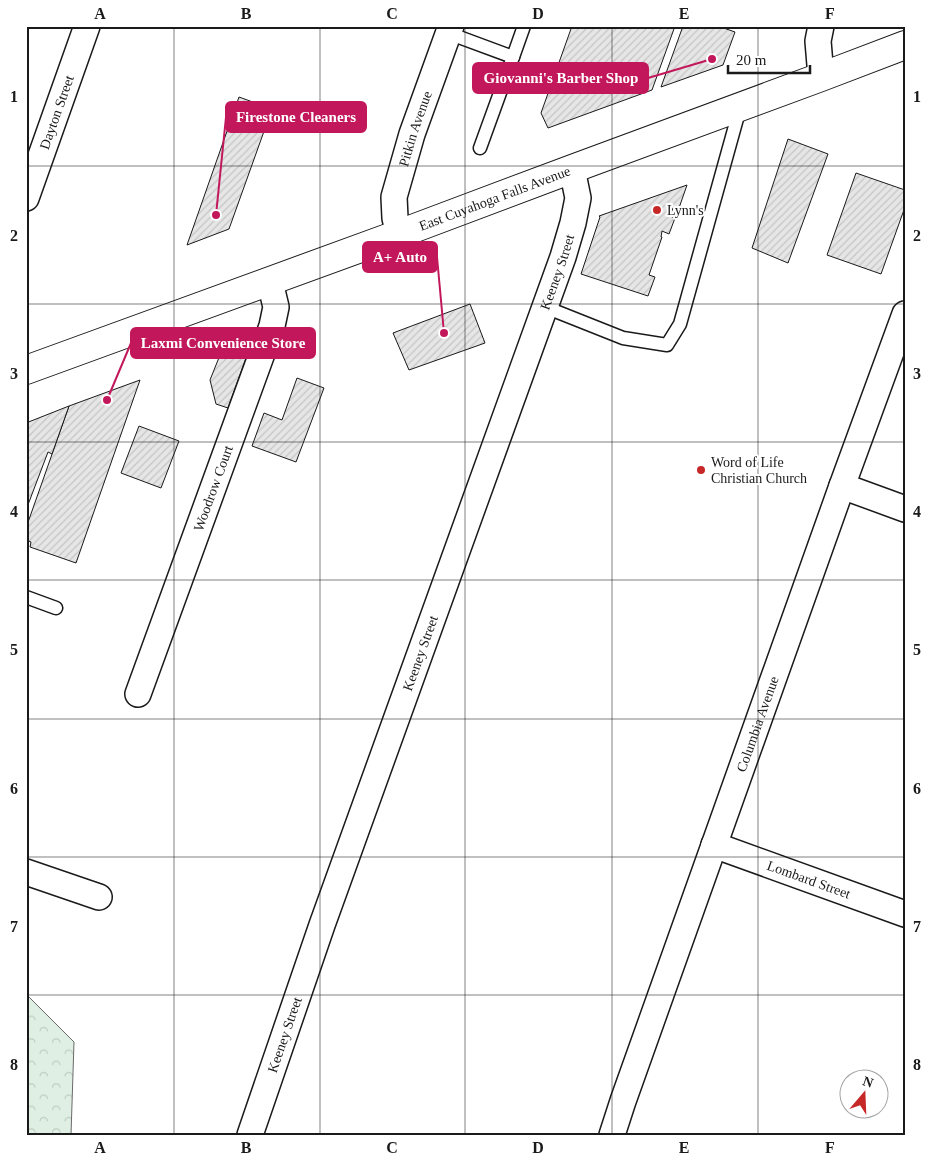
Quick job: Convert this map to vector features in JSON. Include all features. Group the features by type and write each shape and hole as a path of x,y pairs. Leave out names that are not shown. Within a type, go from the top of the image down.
{"street":[{"name":"Dayton Street","path":"26,198 87,26"},
{"path":"821,26 818,41 821,77"},
{"name":"Pitkin Avenue","path":"399,234 394,218 394,198 412,134 449,30"},
{"name":"East Cuyahoga Falls Avenue","path":"26,370 270,282 905,45"},
{"name":"Keeney Street","path":"250,1135 325,916 566,248 574,223 578,198 572,169"},
{"name":"Woodrow Court","path":"138,694 271,330 276,307 270,282"},
{"name":"Columbia Avenue","path":"612,1135 842,486 905,314"},
{"path":"842,486 905,509"},
{"name":"Lombard Street","path":"714,845 905,914"},
{"path":"26,872 99,896"}],"lane":[{"path":"480,148 524,26"},
{"path":"449,30 513,57"},
{"path":"545,307 623,338 667,345 680,324 741,107"},
{"path":"26,597 56,608"}],"green space":[{"path":"26,994 74,1042 71,1135 26,1135"}],"building":[{"path":"572,26 675,26 652,90 548,128 541,113"},
{"path":"683,26 718,26 735,32 723,65 661,87"},
{"path":"239,97 272,109 229,229 187,245"},
{"path":"788,139 828,154 788,263 752,248"},
{"path":"856,173 905,190 905,207 881,274 827,255"},
{"path":"687,185 679,208 673,208 670,216 675,218 669,234 662,231 662,237 649,275 655,277 648,296 581,274 599,216"},
{"path":"470,304 485,343 409,370 393,333"},
{"path":"253,339 228,408 216,404 210,380 222,350"},
{"path":"297,378 324,388 296,462 252,446 264,413 282,420"},
{"path":"140,380 76,563 30,547 31,542 26,540 26,528 69,406"},
{"path":"69,406 52,454 48,452 26,510 26,423"},
{"path":"139,426 179,441 161,488 121,473"}],"place":[{"name":"Giovanni's Barber Shop","path":"712,59"},
{"name":"Lynn's","path":"657,210"},
{"name":"Firestone Cleaners","path":"216,215"},
{"name":"A+ Auto","path":"444,333"},
{"name":"Laxmi Convenience Store","path":"107,400"},
{"name":"Word of Life Christian Church","path":"701,470"}]}
